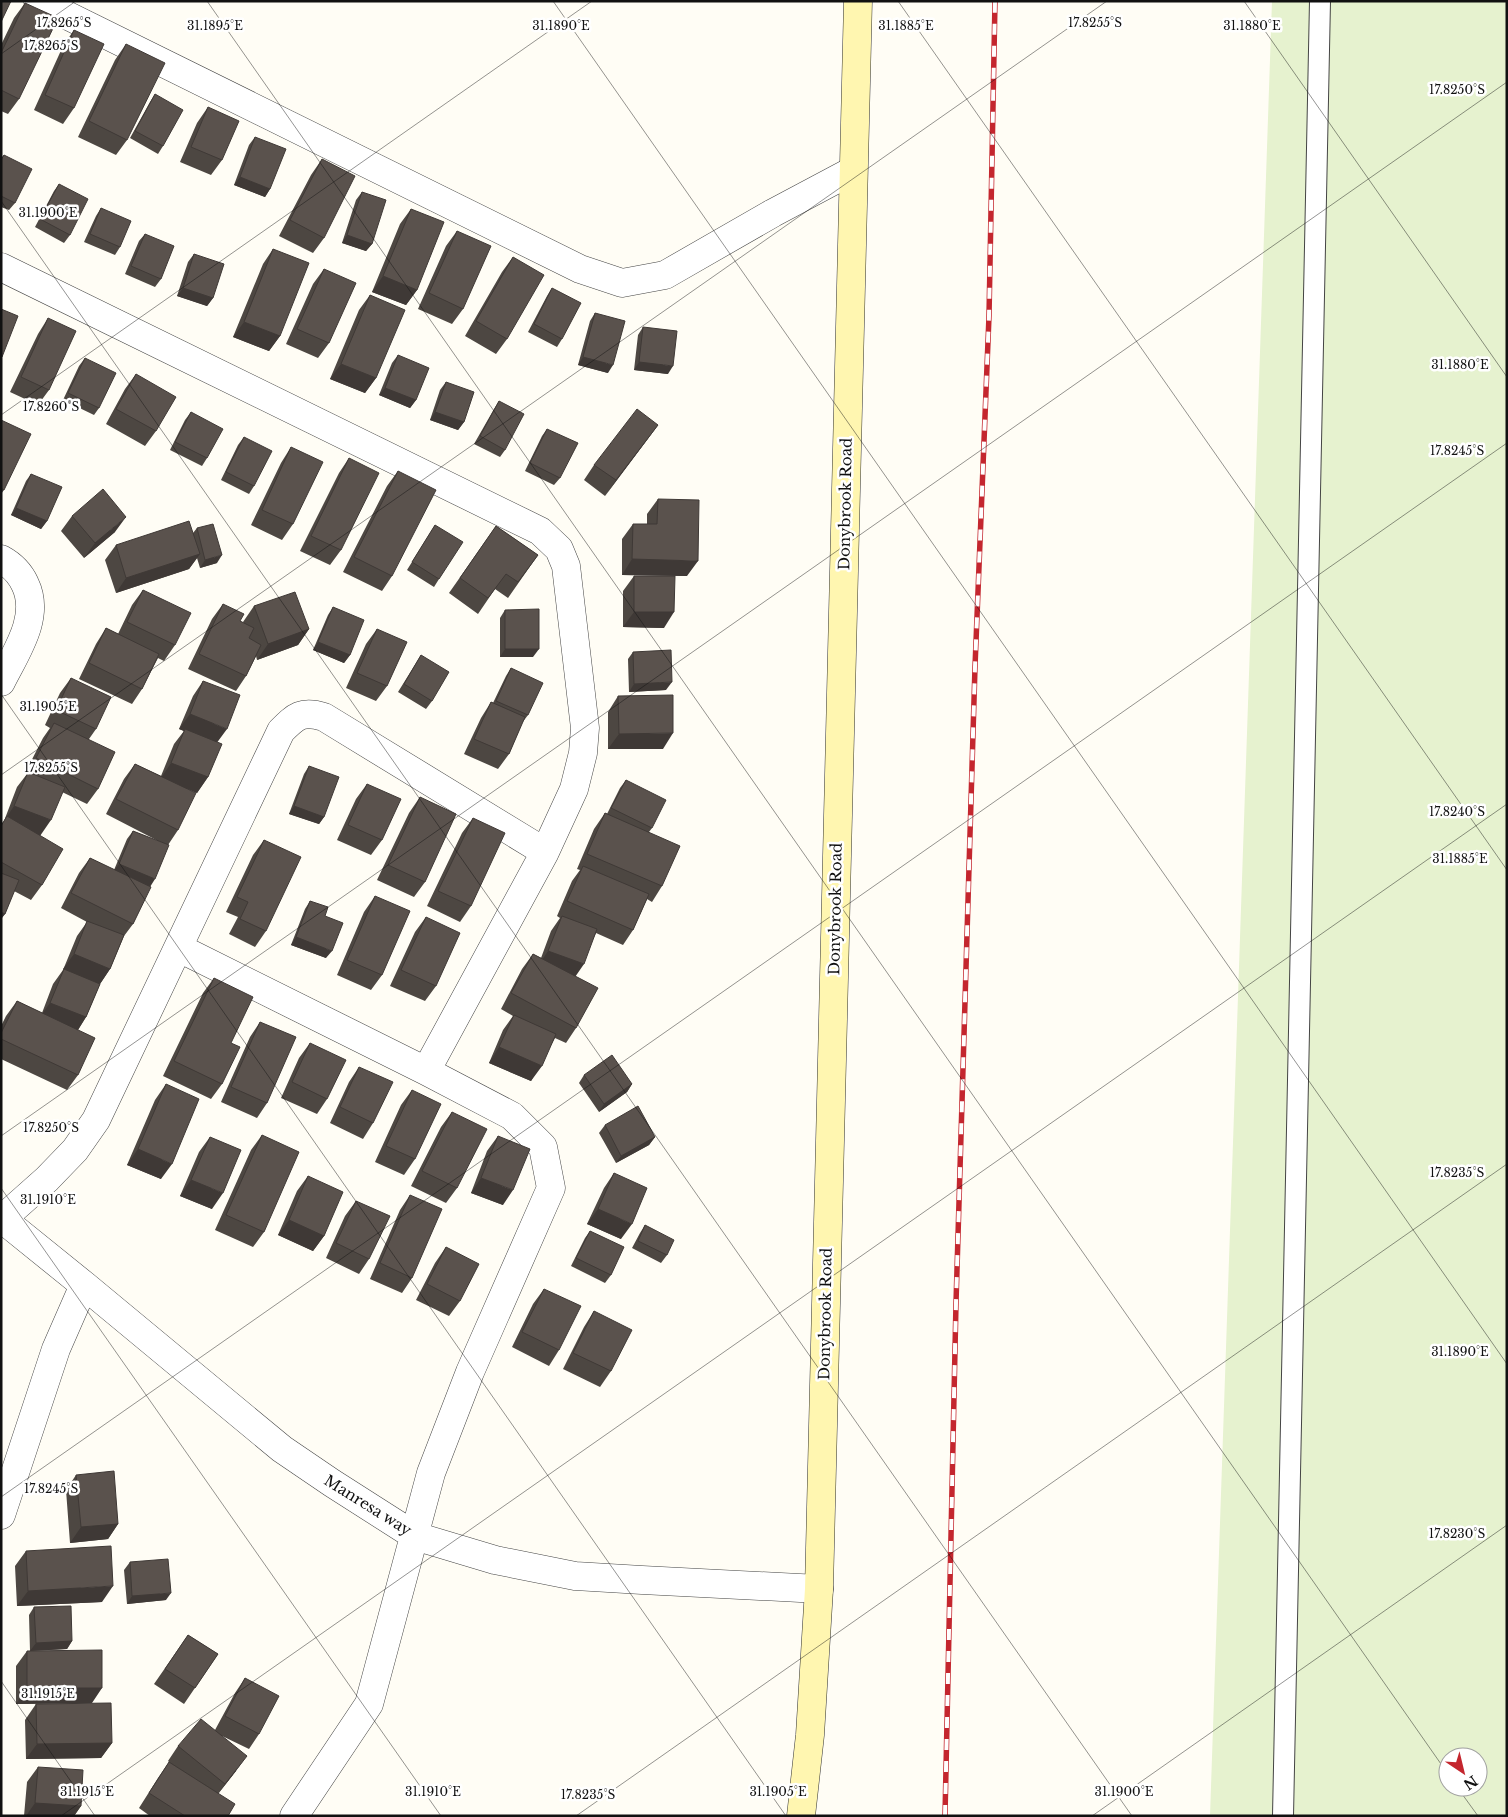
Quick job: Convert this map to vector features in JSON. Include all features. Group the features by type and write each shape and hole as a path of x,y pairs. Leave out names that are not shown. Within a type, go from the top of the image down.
{"street":[{"path":"38,1 580,269 622,282 665,275 773,212 852,171"},
{"name":"Donybrook Road","path":"801,1816 810,1735 819,1589 852,171 858,1"},
{"path":"1,267 540,532 559,548 566,566 585,728 583,753 574,790 545,852 426,1071"},
{"path":"1,559 20,573 28,591 31,610 26,630 1,682"},
{"path":"2,1219 47,1179 75,1150 96,1120 281,731 295,717 311,713 324,717 545,852"},
{"path":"179,948 512,1116 543,1147 551,1188 470,1372 431,1473 369,1704 294,1816"},
{"name":"Manresa way","path":"2,1219 84,1284 282,1449 415,1536 495,1560 575,1576 819,1589"},
{"path":"1,1515 56,1349 84,1284"}],"lane":[{"path":"1283,1816 1320,1"}],"green space":[{"path":"1272,1 1507,1 1507,1816 1210,1816"}],"building":[{"path":"1,1 11,1 1,22"},
{"path":"25,3 58,18 19,99 1,90 1,53"},
{"path":"74,30 104,44 74,108 45,95"},
{"path":"126,44 165,63 127,140 89,121"},
{"path":"155,94 183,110 163,146 135,131"},
{"path":"208,107 239,121 222,160 191,147"},
{"path":"255,137 286,149 270,189 240,177"},
{"path":"4,155 32,169 15,203 1,196 1,160"},
{"path":"322,159 355,176 324,238 290,220"},
{"path":"59,184 88,199 70,235 40,219"},
{"path":"362,192 386,200 372,244 347,235"},
{"path":"101,208 131,221 120,247 90,234"},
{"path":"411,209 444,222 417,290 383,276"},
{"path":"457,231 491,246 463,309 429,293"},
{"path":"145,234 174,246 161,279 131,266"},
{"path":"273,249 309,263 280,336 244,322"},
{"path":"194,254 224,264 213,298 183,288"},
{"path":"513,257 544,275 507,339 476,321"},
{"path":"324,269 356,283 329,343 297,329"},
{"path":"552,288 581,303 562,339 534,324"},
{"path":"370,295 405,310 376,378 341,364"},
{"path":"1,309 18,316 2,357 1,356"},
{"path":"595,313 625,321 613,365 583,357"},
{"path":"48,318 76,331 49,390 21,377"},
{"path":"643,327 677,331 673,366 639,362"},
{"path":"398,355 429,368 416,400 385,388"},
{"path":"85,358 116,373 99,408 68,393"},
{"path":"136,374 176,397 156,431 116,409"},
{"path":"446,382 474,392 464,422 435,412"},
{"path":"499,401 524,414 505,450 480,436"},
{"path":"637,409 658,425 616,480 594,465"},
{"path":"191,412 223,429 207,458 175,442"},
{"path":"1,420 31,434 4,490 1,488"},
{"path":"547,429 578,443 560,478 530,463"},
{"path":"244,437 272,451 254,486 226,472"},
{"path":"291,447 323,462 293,524 262,510"},
{"path":"349,458 379,473 341,550 311,536"},
{"path":"398,471 436,490 392,576 354,557"},
{"path":"31,474 62,487 47,521 16,508"},
{"path":"103,489 126,517 95,543 72,516"},
{"path":"658,499 699,500 698,561 632,559 633,524 657,524"},
{"path":"189,521 200,554 126,578 116,545"},
{"path":"213,524 222,555 205,560 197,528"},
{"path":"435,525 463,542 439,579 412,562"},
{"path":"496,526 538,555 518,582 506,574 488,598 460,578"},
{"path":"634,576 675,576 674,612 634,612"},
{"path":"143,590 191,613 175,645 127,622"},
{"path":"295,592 309,629 268,644 254,606"},
{"path":"223,604 244,614 240,621 254,628 249,638 261,645 246,676 199,654"},
{"path":"333,607 364,620 350,655 318,642"},
{"path":"539,609 539,649 505,649 505,610"},
{"path":"106,628 159,654 142,689 89,663"},
{"path":"377,629 407,642 387,686 357,673"},
{"path":"671,650 672,682 634,684 633,652"},
{"path":"421,655 449,672 432,701 404,684"},
{"path":"511,668 543,683 528,715 496,701"},
{"path":"71,678 111,697 96,729 56,710"},
{"path":"203,681 240,695 227,729 190,714"},
{"path":"673,695 673,733 619,734 618,696"},
{"path":"491,702 525,717 509,754 474,739"},
{"path":"54,723 115,752 98,789 36,758"},
{"path":"185,729 222,744 208,777 171,763"},
{"path":"135,764 196,793 178,830 116,799"},
{"path":"309,766 339,777 324,817 294,806"},
{"path":"28,772 65,787 51,820 14,806"},
{"path":"626,780 666,800 652,828 611,808"},
{"path":"367,784 401,799 382,840 348,825"},
{"path":"420,797 456,814 425,882 388,865"},
{"path":"605,813 680,846 662,886 587,854"},
{"path":"7,816 63,849 42,885 1,862 1,826"},
{"path":"473,818 505,833 471,906 438,891"},
{"path":"133,831 169,845 155,879 119,864"},
{"path":"264,840 301,857 266,931 240,919 248,902 237,897"},
{"path":"90,858 151,887 133,924 71,893"},
{"path":"583,866 649,894 633,930 567,901"},
{"path":"1,873 19,880 5,914 1,912"},
{"path":"375,896 410,911 382,975 347,960"},
{"path":"310,901 328,907 325,916 343,923 332,951 296,937"},
{"path":"562,916 597,929 584,964 548,951"},
{"path":"426,917 460,933 436,986 401,970"},
{"path":"87,921 124,935 110,969 74,954"},
{"path":"533,954 598,988 576,1028 511,993"},
{"path":"64,969 100,984 86,1017 50,1003"},
{"path":"214,978 253,997 231,1043 240,1047 222,1084 174,1061"},
{"path":"17,1001 95,1038 78,1075 1,1039 1,1033"},
{"path":"514,1015 556,1034 542,1066 499,1047"},
{"path":"260,1022 296,1037 267,1103 231,1087"},
{"path":"310,1043 346,1060 327,1099 292,1082"},
{"path":"612,1055 632,1084 604,1104 584,1075"},
{"path":"359,1067 393,1082 373,1123 340,1107"},
{"path":"166,1084 199,1099 172,1164 138,1149"},
{"path":"412,1090 441,1104 415,1159 386,1146"},
{"path":"638,1106 655,1137 621,1156 605,1125"},
{"path":"452,1112 487,1129 457,1188 422,1171"},
{"path":"262,1135 299,1152 264,1232 226,1215"},
{"path":"498,1136 530,1149 513,1190 481,1178"},
{"path":"210,1137 241,1150 223,1193 191,1180"},
{"path":"614,1173 647,1188 632,1224 598,1209"},
{"path":"308,1176 343,1192 324,1236 289,1220"},
{"path":"410,1195 442,1209 412,1278 380,1263"},
{"path":"356,1201 390,1216 369,1259 336,1243"},
{"path":"645,1225 674,1240 667,1255 638,1241"},
{"path":"590,1231 624,1247 611,1275 576,1258"},
{"path":"446,1247 479,1264 460,1301 427,1284"},
{"path":"544,1289 581,1306 559,1350 522,1332"},
{"path":"594,1311 632,1330 611,1371 573,1353"},
{"path":"114,1471 118,1524 81,1527 76,1475"},
{"path":"111,1546 113,1586 28,1591 26,1551"},
{"path":"168,1559 171,1593 132,1596 130,1562"},
{"path":"71,1606 72,1641 36,1643 34,1607"},
{"path":"188,1635 218,1654 195,1688 165,1669"},
{"path":"102,1650 102,1688 27,1688 27,1651"},
{"path":"245,1678 279,1696 259,1734 225,1716"},
{"path":"111,1703 112,1743 37,1744 36,1704"},
{"path":"201,1719 247,1756 225,1784 178,1746"},
{"path":"169,1762 235,1804 228,1816 185,1816 149,1793"},
{"path":"38,1767 83,1770 81,1806 35,1803"}],"railway":[{"path":"945,1816 956,1303 975,667 989,316 995,1"}]}
